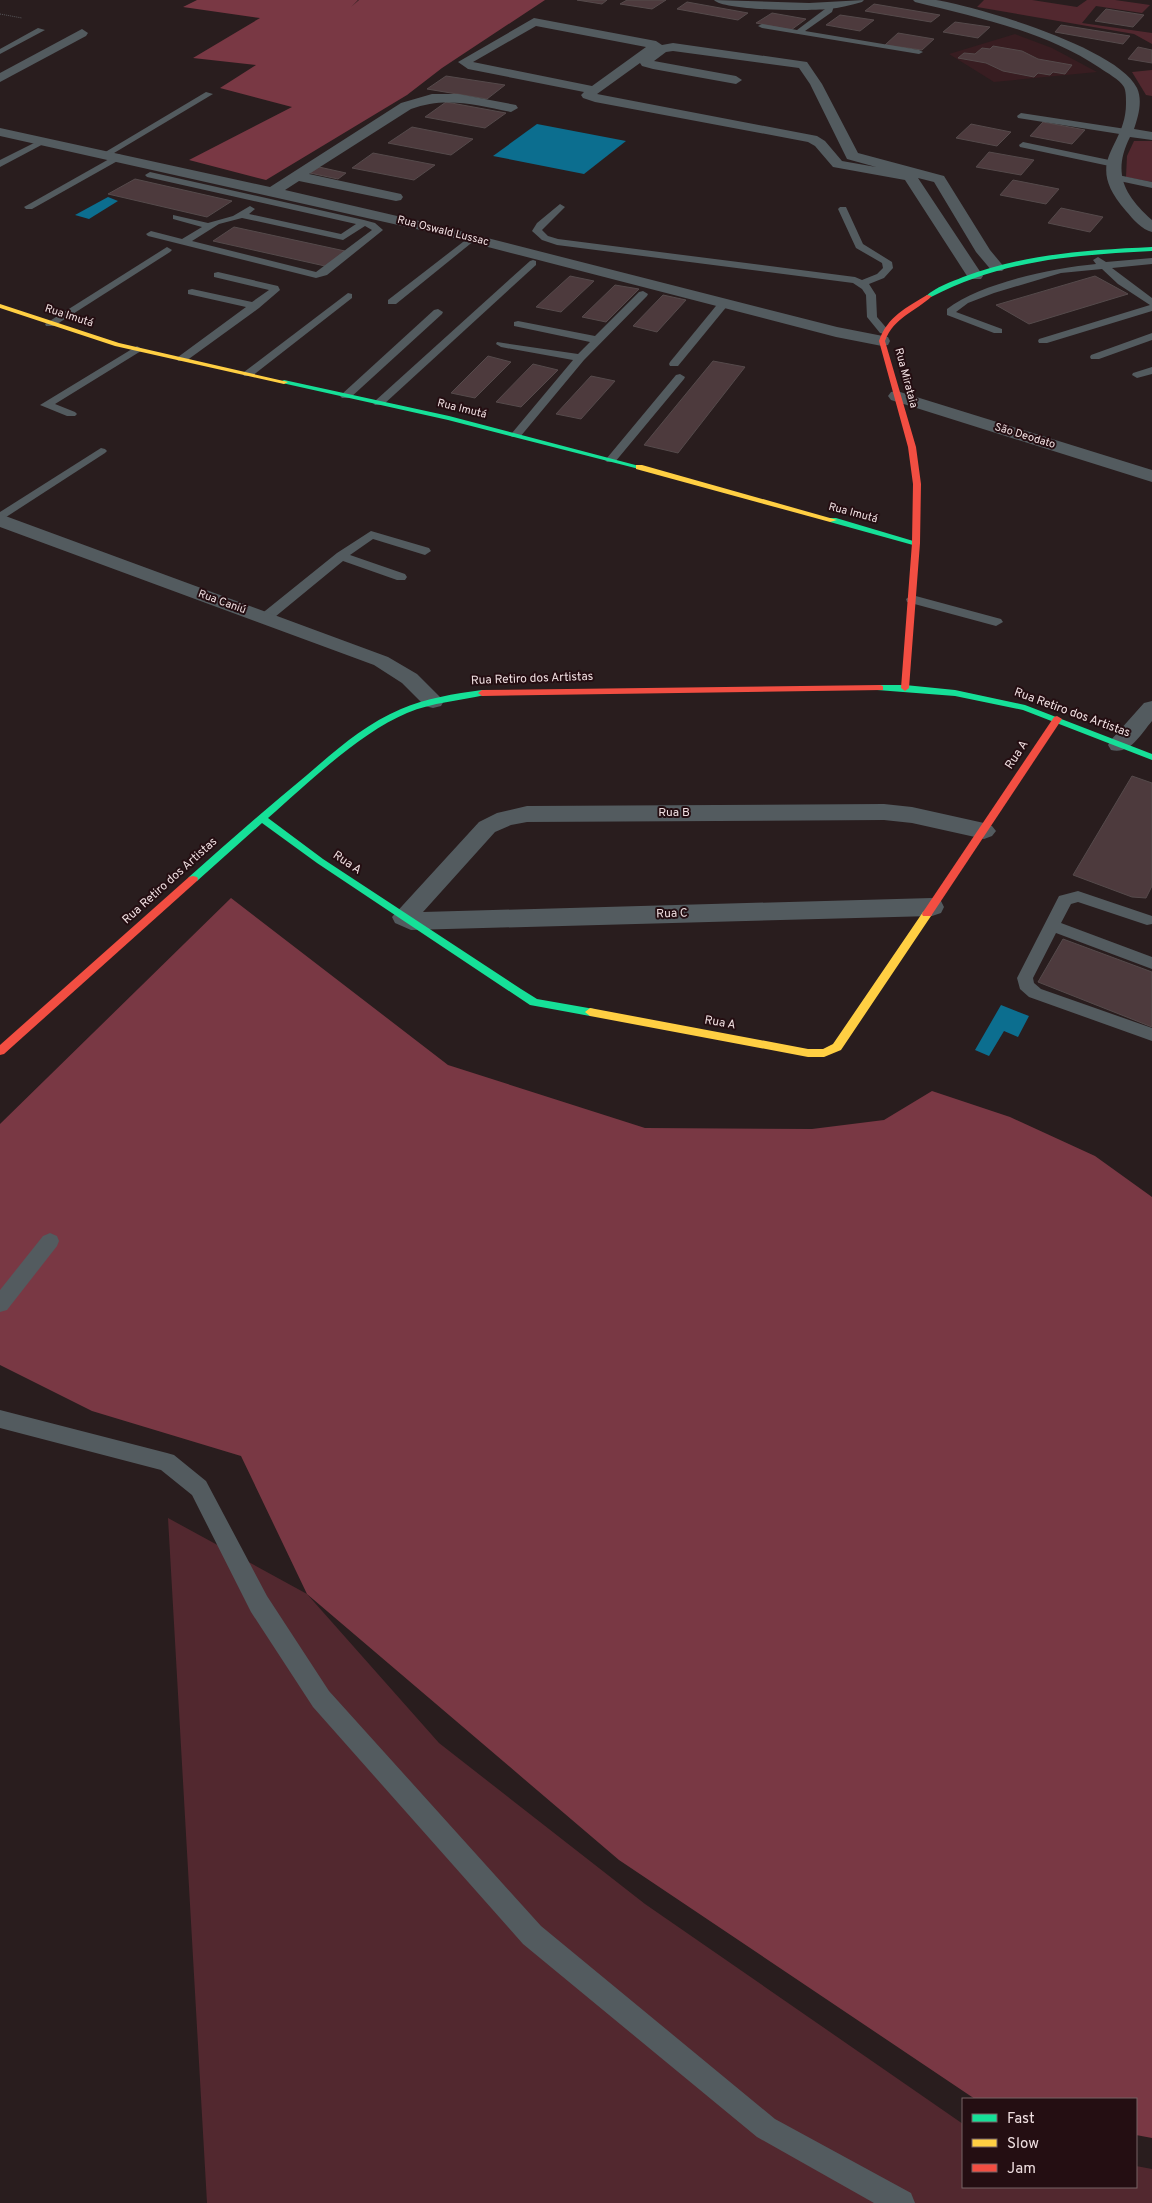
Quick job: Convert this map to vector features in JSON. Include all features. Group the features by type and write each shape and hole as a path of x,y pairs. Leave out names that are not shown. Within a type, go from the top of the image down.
{"street":[{"path":"720,0 794,6 830,6 858,0"},
{"path":"919,0 982,15 1037,33 1090,56 1104,64 1127,82 1132,93 1132,116 1114,156 1113,171 1118,191 1133,211 1152,228"},
{"path":"593,90 463,64 530,22 539,22 656,45 588,95 595,98 812,139 822,143 832,159 838,164 910,177 975,276"},
{"path":"0,78 82,33"},
{"path":"509,35 528,39"},
{"path":"736,80 646,63 662,50 672,47 803,65 816,84 852,156 939,179 984,252 997,268"},
{"path":"484,50 503,53"},
{"path":"617,56 636,59"},
{"path":"595,71 614,75"},
{"path":"490,104 508,92"},
{"path":"268,196 296,176 418,100 445,96 513,107"},
{"name":"Rua Oswald Lussac","path":"0,132 112,156 293,202 472,238 529,257 724,303 883,336"},
{"path":"1126,132 1152,136"},
{"path":"296,176 396,197"},
{"path":"883,336 896,318 917,303 997,268 1036,259 1090,252 1152,249"},
{"name":"Rua Imutá","path":"0,306 50,324 137,349 516,435 916,543"},
{"name":"Rua Mirataia","path":"883,336 897,396 912,447 917,484 916,543 906,688"},
{"name":"São Deodato","path":"897,396 1152,476"},
{"name":"Rua Caniú","path":"0,519 382,660 418,683 433,701"},
{"name":"Rua Retiro dos Artistas","path":"0,1051 261,818 353,741 376,725 402,711 433,701 463,695 494,692 906,688 955,693 992,700 1057,720 1152,757"},
{"path":"1119,744 1152,708"},
{"name":"Rua A","path":"261,818 408,919 534,1002 808,1052 824,1052 837,1047 1057,720"},
{"name":"Rua B","path":"408,919 487,827 505,818 527,814 884,812 912,815 984,831"},
{"name":"Rua C","path":"408,919 932,907"}],"lane":[{"path":"799,32 829,10 830,6"},
{"path":"762,26 919,52"},
{"path":"0,52 41,30"},
{"path":"29,206 209,94"},
{"path":"1021,116 1126,132"},
{"path":"1030,129 1042,118"},
{"path":"0,164 45,141"},
{"path":"1023,145 1113,171 1152,185"},
{"path":"150,175 268,196"},
{"path":"184,242 210,226 241,215 268,196"},
{"path":"151,234 316,275 323,273 378,230 372,225 293,202"},
{"path":"560,207 540,225 537,231 545,238 571,245 848,279 862,283 876,279 886,273 888,268 887,262 859,246 843,208"},
{"path":"241,215 343,237 364,223"},
{"path":"176,217 210,226"},
{"path":"392,302 472,238"},
{"path":"379,403 529,257 545,238"},
{"path":"50,324 167,250"},
{"path":"1090,252 1102,265 1152,303"},
{"path":"998,331 952,315 951,311 964,301 990,291 1060,270 1152,261"},
{"path":"182,359 275,290 274,288 218,275"},
{"path":"862,283 873,298 872,317 883,336"},
{"path":"192,292 255,306"},
{"path":"516,435 580,358 643,294"},
{"path":"248,374 348,296"},
{"path":"674,364 724,303"},
{"path":"1043,341 1152,308"},
{"path":"346,396 438,312"},
{"path":"518,324 598,340"},
{"path":"1095,357 1152,336"},
{"path":"501,344 580,358"},
{"path":"71,414 46,405 137,349"},
{"path":"1137,375 1152,370"},
{"path":"611,460 680,377"},
{"path":"0,519 100,451"},
{"path":"265,618 341,556 371,535 425,551"},
{"path":"341,556 401,577"},
{"path":"912,599 996,622"},
{"path":"1150,918 1078,896 1065,900 1025,978 1026,985 1035,993 1152,1035"},
{"path":"1052,926 1152,963"},
{"path":"0,1304 50,1240"},
{"path":"0,1419 167,1462 199,1488 259,1604 321,1699 532,1935 766,2128 900,2203"}],"shaded area":[{"path":"197,0 358,0 351,7 359,0 545,0 442,68 407,95 266,180 189,160 292,107 220,88 256,65 193,58 260,18 183,7"},
{"path":"984,0 1032,0 1077,7 1087,0 1115,0 1150,5 1142,13 1096,6 1082,23 1152,33 1152,44 1134,34 977,7"},
{"path":"1015,34 1052,48 1097,72 994,82 949,54"},
{"path":"1152,70 1152,96 1146,95 1132,72"},
{"path":"1134,141 1152,141 1152,182 1126,177 1127,156"},
{"path":"231,898 448,1065 645,1128 812,1129 884,1120 932,1091 1010,1117 1095,1156 1152,1197 1152,2138 1137,2135 1137,2098 974,2098 619,1860 307,1594 241,1456 92,1411 0,1365 0,1124"},
{"path":"168,1518 307,1594 439,1743 645,1904 962,2123 962,2188 1137,2188 1137,2166 1152,2169 1152,2203 207,2203"}],"water":[{"path":"537,124 626,141 584,174 493,156"},
{"path":"108,197 118,201 89,219 75,215"},
{"path":"1001,1005 1029,1016 1018,1037 1004,1031 989,1056 975,1050"}],"building":[{"path":"577,0 607,0 602,4"},
{"path":"627,0 666,0 652,9 620,4"},
{"path":"687,2 748,13 738,20 677,9"},
{"path":"874,4 940,15 931,22 865,11"},
{"path":"1106,9 1144,15 1133,27 1095,21"},
{"path":"772,13 806,19 791,30 756,23"},
{"path":"840,15 874,20 860,31 826,25"},
{"path":"955,22 990,27 978,38 943,32"},
{"path":"1061,25 1130,36 1123,44 1055,32"},
{"path":"898,33 934,39 922,50 885,45"},
{"path":"993,46 1022,51 1038,59 1072,65 1065,74 1053,72 1050,75 1038,73 1034,77 1003,71 986,63 958,58 964,53 975,54 982,48 990,49"},
{"path":"1138,47 1152,50 1152,63 1128,59"},
{"path":"446,76 505,85 487,99 427,89"},
{"path":"446,102 506,113 485,128 425,117"},
{"path":"1043,122 1085,130 1072,144 1030,136"},
{"path":"971,124 1011,132 997,146 956,138"},
{"path":"412,127 473,139 451,155 388,143"},
{"path":"989,152 1034,160 1021,175 976,167"},
{"path":"373,153 435,165 414,180 352,168"},
{"path":"319,167 346,173 338,179 310,173"},
{"path":"135,179 232,201 207,217 108,194"},
{"path":"1013,180 1059,189 1046,204 1000,195"},
{"path":"1061,208 1103,217 1090,232 1048,223"},
{"path":"234,227 345,251 325,266 213,241"},
{"path":"570,276 594,281 561,312 536,307"},
{"path":"1095,276 1128,294 1029,324 996,305"},
{"path":"615,285 639,289 606,322 582,317"},
{"path":"663,295 686,300 657,332 633,326"},
{"path":"488,356 511,362 475,398 451,393"},
{"path":"713,361 745,367 678,453 644,445"},
{"path":"533,364 558,370 521,407 496,402"},
{"path":"591,376 615,381 581,419 556,414"},
{"path":"1132,776 1152,783 1152,886 1146,898 1132,897 1073,875"},
{"path":"1063,939 1152,972 1152,1027 1038,982"}],"traffic: fast":[{"path":"929,296 953,283 1008,265 1066,255 1152,249"},
{"path":"284,382 449,418 639,467"},
{"path":"833,520 916,543"},
{"path":"880,688 905,688 955,693 1025,708 1152,757"},
{"path":"193,879 314,774 357,739 380,724 404,711 423,704 452,697 482,693"},
{"path":"261,818 320,861 517,992 534,1002 590,1012"}],"traffic: slow":[{"path":"0,306 117,345 284,382"},
{"path":"639,467 833,520"},
{"path":"590,1012 808,1053 824,1053 837,1047 927,914"}],"traffic: jam":[{"path":"905,688 916,543 917,484 912,447 882,341 894,320 929,296"},
{"path":"482,693 880,688"},
{"path":"927,914 1057,719"},
{"path":"0,1051 193,879"}]}
